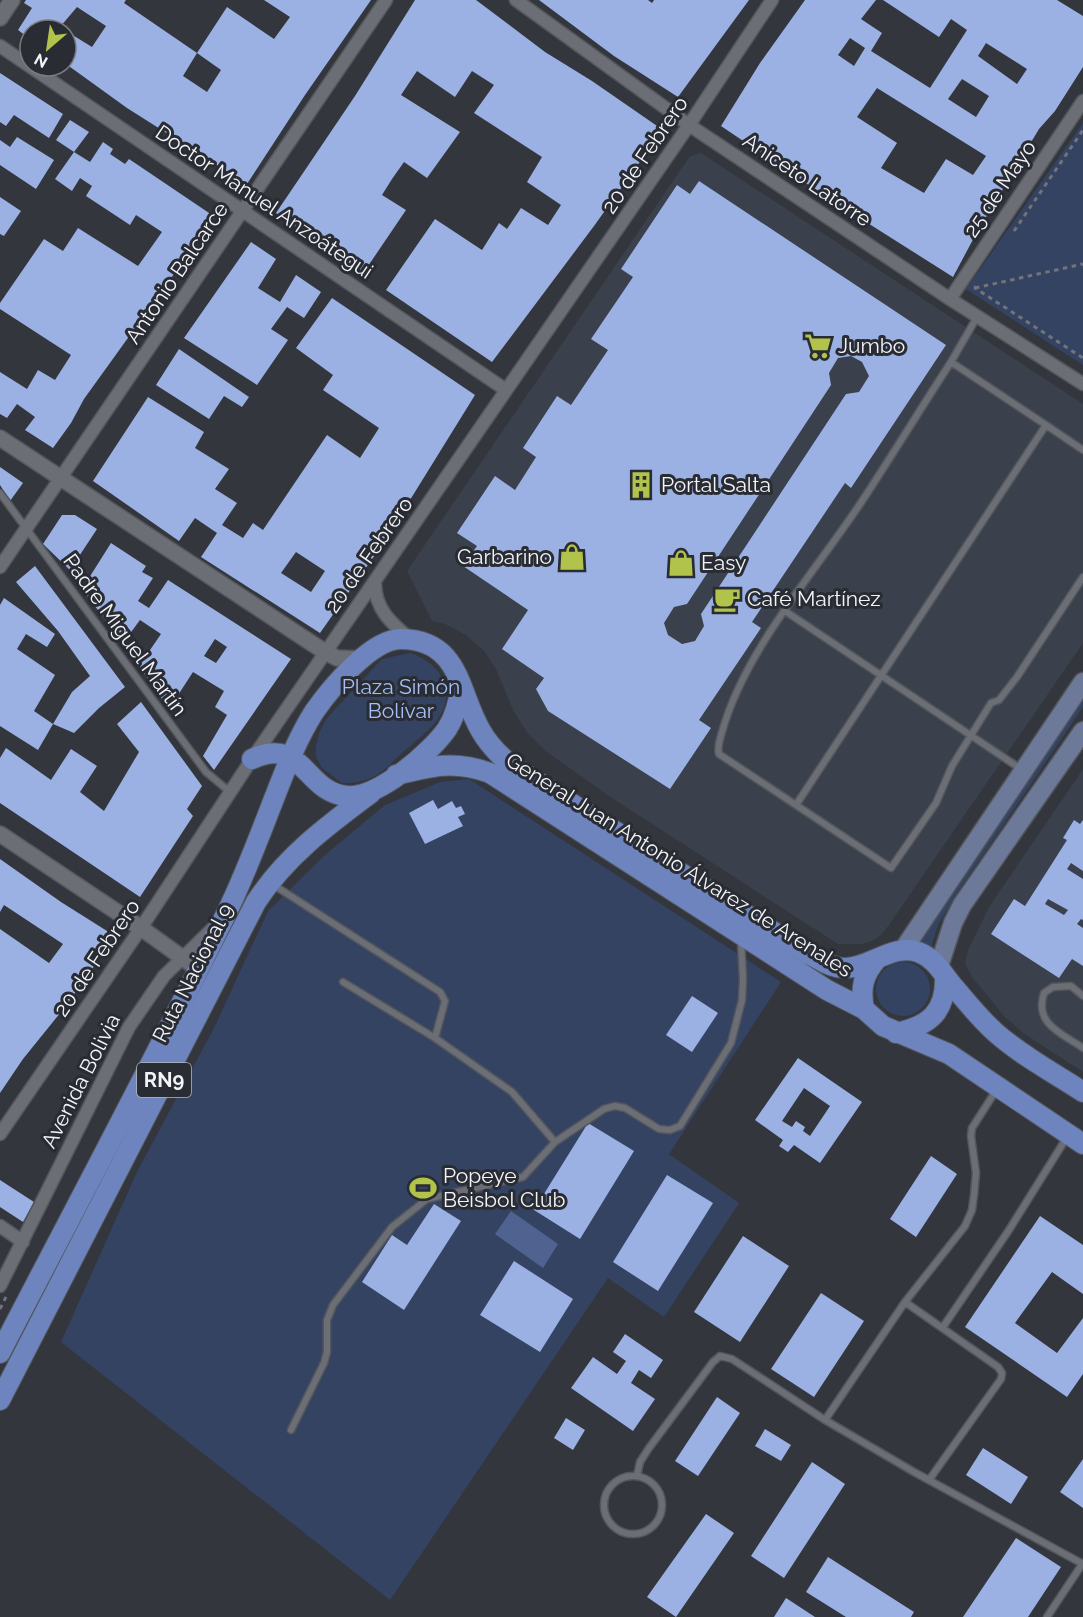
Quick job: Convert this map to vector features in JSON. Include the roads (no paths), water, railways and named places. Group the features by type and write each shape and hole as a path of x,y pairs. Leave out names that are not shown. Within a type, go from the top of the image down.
{"main road":[{"path":"287,766 304,730 326,695 347,671 361,659 392,641 411,640"},
{"name":"General Juan Antonio Álvarez de Arenales","path":"411,640 433,647 445,656 462,682 480,730 493,749 511,765 825,963 846,968 903,950"},
{"path":"252,759 269,753 281,753 287,766 314,779 336,794 348,797 371,793 421,758 447,728 459,701 462,682"},
{"path":"1083,682 903,950 916,951 929,957 998,1034 1083,1092"},
{"path":"896,1033 914,1029 934,1015 945,992 942,972 953,923 962,905 1083,731"},
{"name":"General Juan Antonio Álvarez de Arenales","path":"396,776 429,767 454,764 490,773 827,990 864,1009 883,1026 949,1054 1076,1139"},
{"name":"Ruta Nacional 9","path":"0,1353 190,964 226,914 260,837 287,766"},
{"name":"Ruta Nacional 9","path":"0,1400 256,902 269,882 306,843 371,793"},
{"name":"General Juan Antonio Álvarez de Arenales","path":"864,1009 861,995 862,981 868,969 878,959"}],"street":[{"path":"0,18 12,0"},
{"name":"Antonio Balcarce","path":"0,567 386,0"},
{"name":"Aniceto Latorre","path":"516,0 689,125 950,299 1083,384"},
{"name":"20 de Febrero","path":"0,1134 141,928 252,759 689,125 772,0"},
{"name":"Doctor Manuel Anzoátegui","path":"0,46 506,390"},
{"name":"25 de Mayo","path":"950,299 1083,101"},
{"path":"0,438 325,652 337,658 361,659"},
{"name":"General Juan Antonio Álvarez de Arenales","path":"375,582 375,593 382,612 411,640"},
{"path":"0,834 141,928 190,964"},
{"name":"Avenida Bolivia","path":"0,1286 129,1027 155,988 190,964"},
{"path":"0,1226 23,1242"}],"lane":[{"path":"978,316 867,493 764,642 725,722 719,754 891,868 936,803 952,766 991,703 999,700 1017,677 1083,577"},
{"path":"951,362 1083,450"},
{"path":"796,805 1046,425"},
{"name":"Padre Miguel Martín","path":"0,493 206,772 230,792"},
{"path":"785,611 1024,771"},
{"path":"269,882 440,992 445,1001 435,1038"},
{"path":"291,1430 324,1363 327,1352 327,1320 333,1305 392,1227 427,1199 523,1177 555,1142 604,1108 615,1106 625,1108 659,1129 670,1130 680,1126 731,1043 742,1000 740,934"},
{"path":"343,982 435,1038 512,1092 555,1142"},
{"path":"1083,996 1071,986 1053,987 1044,993 1040,1004 1042,1016 1049,1025 1083,1048"},
{"path":"825,1420 905,1302 965,1226 972,1210 976,1173 972,1128 998,1088"},
{"path":"943,1327 1009,1230 1076,1139"},
{"path":"905,1302 998,1367 1002,1373 1002,1379 929,1480"},
{"path":"637,1476 640,1462 649,1448 712,1362 720,1356 732,1359 825,1420 1083,1564 1047,1617"},
{"path":"627,1476 637,1476 653,1485 661,1501 661,1510 658,1519 645,1531 636,1534 618,1530 611,1524 604,1505 605,1495 610,1487 627,1476"}],"place":[{"name":"Jumbo","path":"818,346"},
{"name":"Portal Salta","path":"641,485"},
{"name":"Garbarino","path":"572,557"},
{"name":"Easy","path":"681,563"},
{"name":"Café Martínez","path":"727,599"},
{"name":"Popeye Beisbol Club","path":"423,1188"}],"park label":[{"name":"Plaza Simón Bolívar","path":"401,699"}]}
